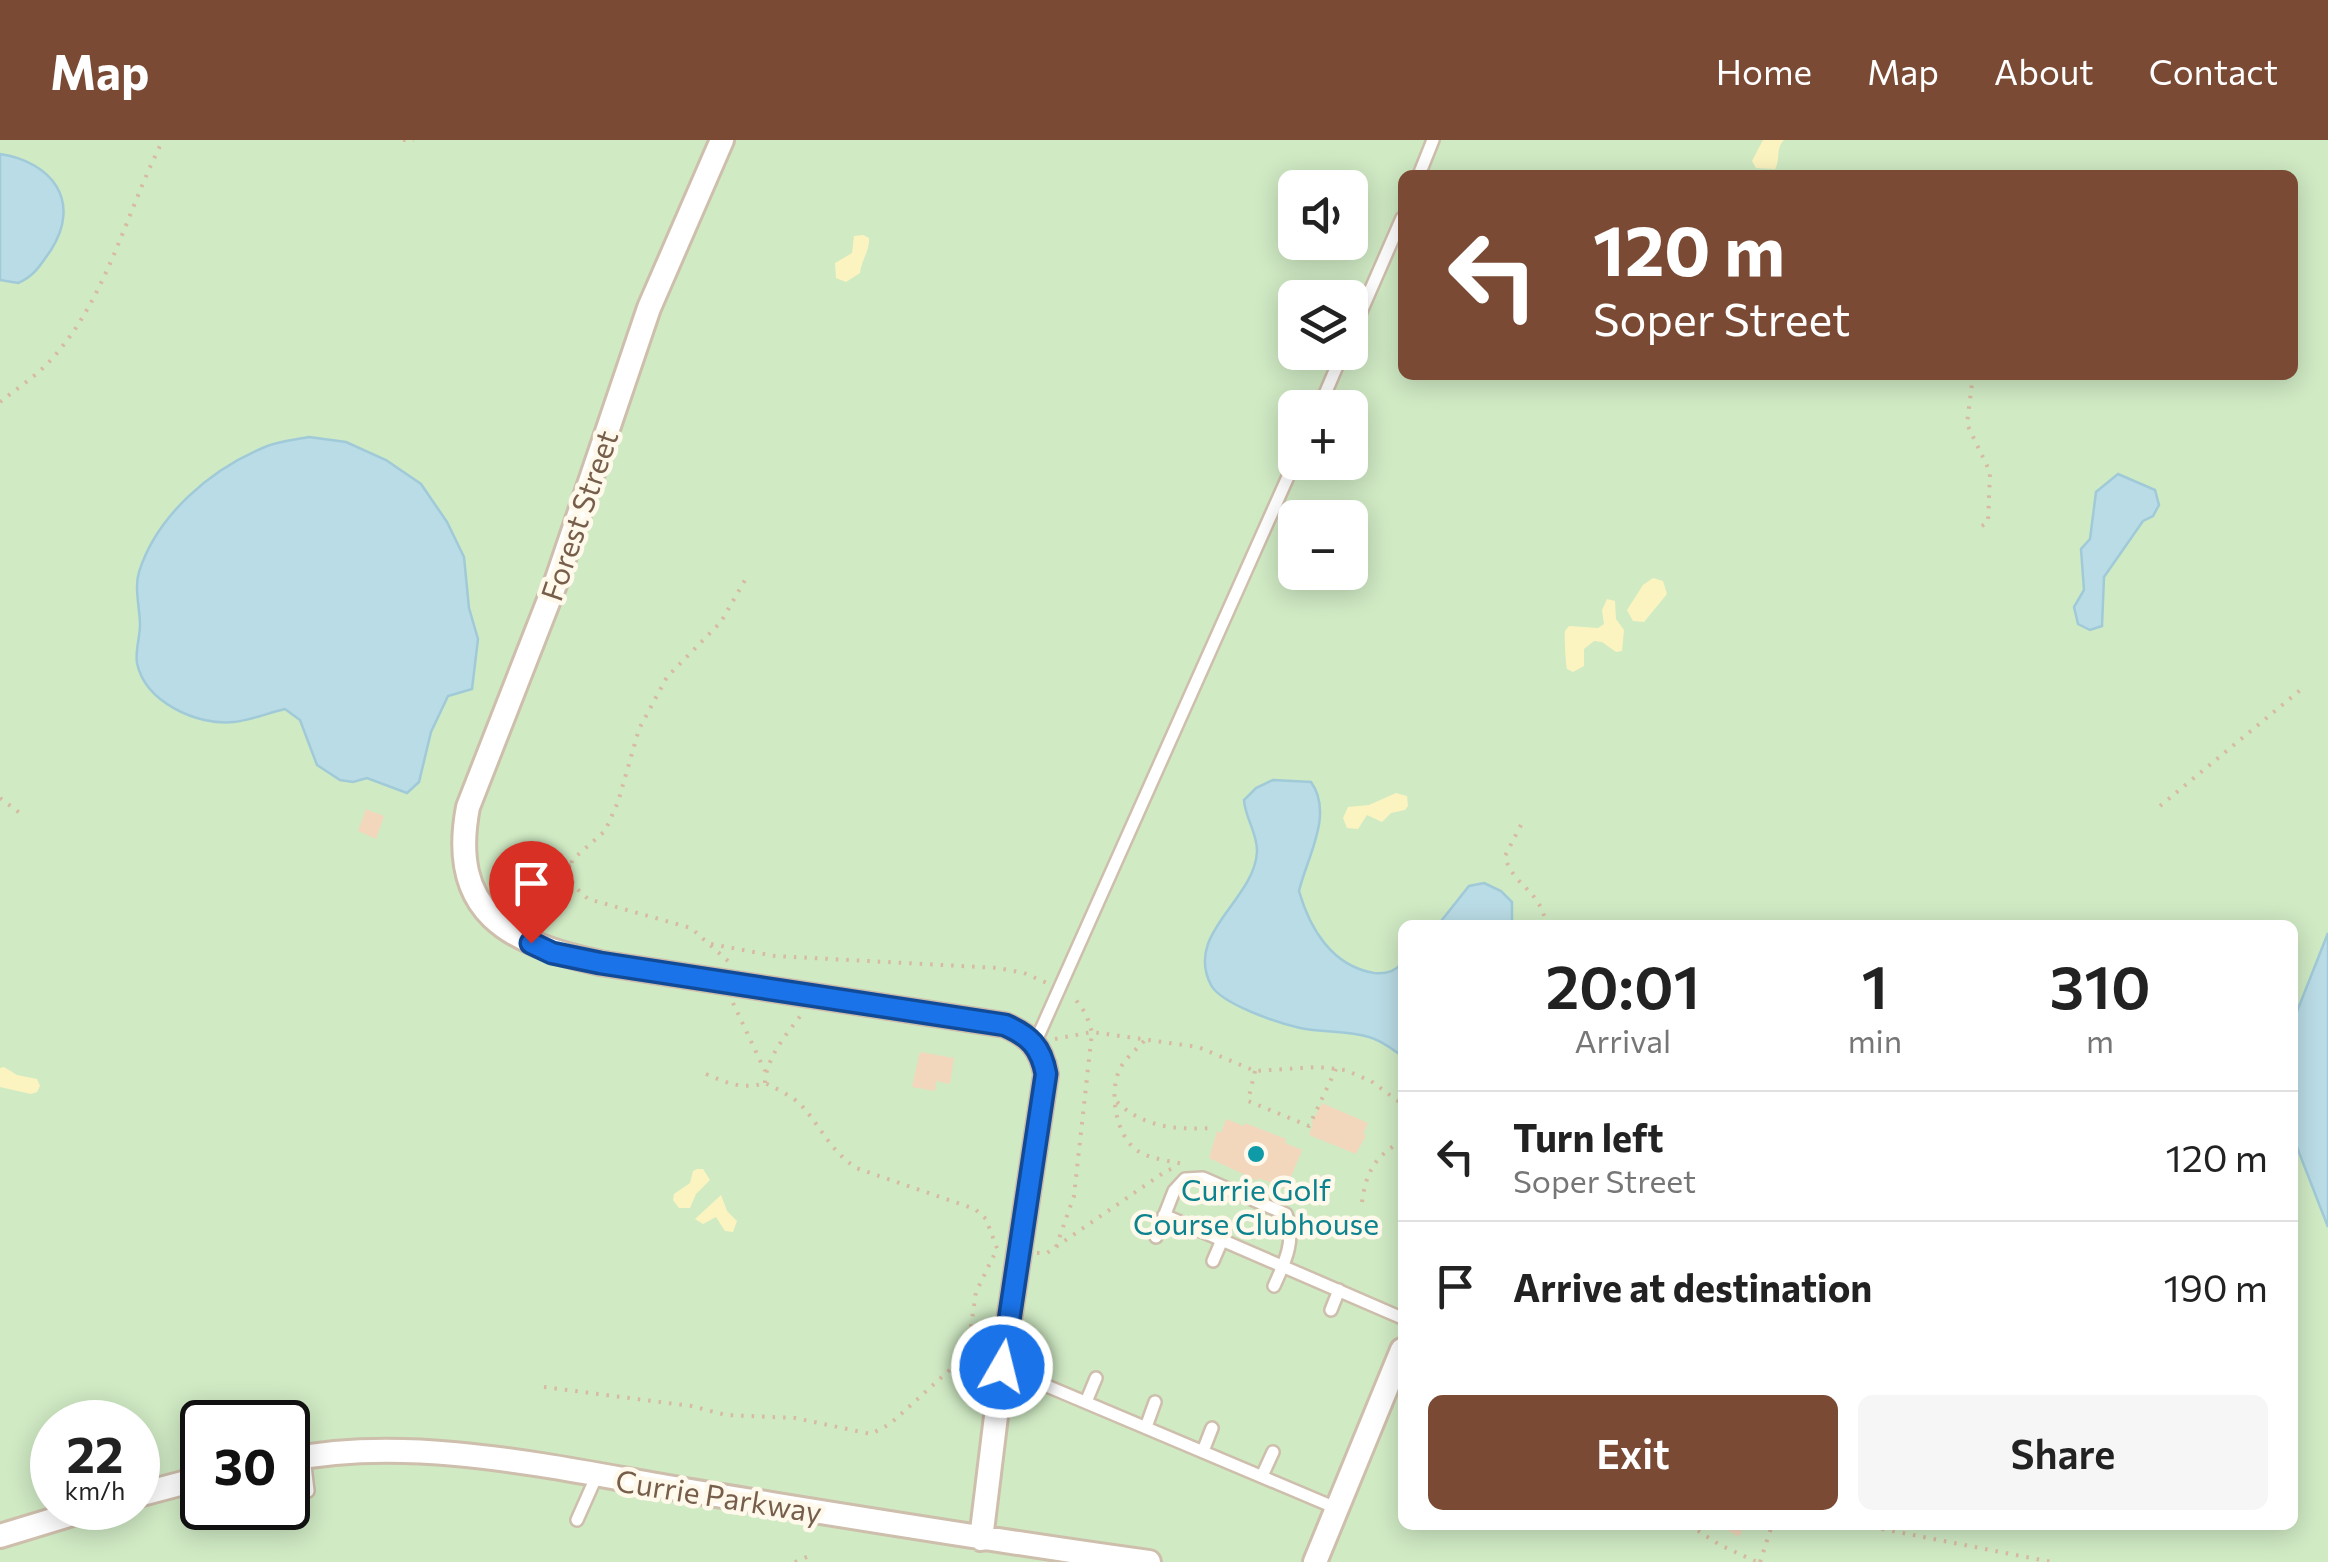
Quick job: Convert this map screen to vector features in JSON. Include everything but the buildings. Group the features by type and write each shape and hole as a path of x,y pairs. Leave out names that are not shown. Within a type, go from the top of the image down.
{"street":[{"name":"Forest Street","path":"481,904 461,843 468,807 556,582 649,308 722,140"},
{"path":"481,904 510,934 552,953 1005,1025 1024,1033 1036,1044 1046,1074 1008,1252 1002,1367 981,1539"},
{"path":"1315,1562 1398,1360"},
{"name":"Currie Parkway","path":"310,1456 361,1450 406,1451 597,1475 981,1539 1149,1562"},
{"path":"0,1536 30,1527"}],"lane":[{"path":"1421,170 1433,140"},
{"path":"1368,296 1398,227"},
{"path":"1036,1044 1287,480"},
{"path":"1156,1236 1174,1190 1185,1179 1202,1178 1286,1214 1292,1228 1274,1286"},
{"path":"1164,1215 1398,1316"},
{"path":"1213,1262 1222,1240"},
{"path":"1331,1310 1339,1290"},
{"path":"1002,1367 1336,1508"},
{"path":"1086,1402 1096,1378"},
{"path":"1146,1427 1156,1402"},
{"path":"1202,1451 1212,1428"},
{"path":"1262,1476 1273,1452"},
{"path":"578,1520 597,1475"}],"path":[{"path":"0,402 48,363 82,317 124,235 163,140"},
{"path":"404,140 414,140"},
{"path":"1972,380 1966,424 1990,472 1988,522 1976,530"},
{"path":"745,580 720,622 667,677 639,729 618,802 605,831 572,860 570,874 574,886 588,899 691,928 753,985"},
{"path":"2160,806 2304,687"},
{"path":"0,798 25,817"},
{"path":"1520,825 1505,856 1508,870 1544,908 1545,920"},
{"path":"481,904 571,865"},
{"path":"711,944 775,956 998,968 1024,973 1072,994 1086,1014 1092,1032 1074,1196 1056,1247"},
{"path":"722,981 766,1072"},
{"path":"765,1083 777,1049 816,996"},
{"path":"1036,1044 1092,1032 1198,1047 1255,1071 1336,1069 1371,1080 1398,1101"},
{"path":"1145,1040 1118,1072 1118,1124 1126,1140 1138,1151 1184,1164"},
{"path":"1255,1071 1248,1101 1310,1126 1336,1069"},
{"path":"706,1074 751,1088 765,1083"},
{"path":"765,1083 800,1104 839,1156 856,1168 975,1209 1008,1252"},
{"path":"1116,1102 1146,1122 1210,1128"},
{"path":"1362,1202 1373,1162 1398,1144"},
{"path":"1008,1252 1047,1253 1166,1171 1195,1161"},
{"path":"544,1387 726,1414 794,1418 872,1434 890,1424 954,1366 968,1346 976,1292 1008,1252"},
{"path":"1696,1530 1720,1546 1759,1562 1770,1530"},
{"path":"1887,1530 2052,1562"},
{"path":"795,1562 808,1556"}],"green space":[{"path":"0,140 2328,140 2328,933 2298,1011 2298,920 1398,920 1398,1530 2298,1530 2298,1150 2328,1227 2328,1562 0,1562"}],"sand":[{"path":"1763,140 1784,140 1775,169 1756,168 1752,161"},
{"path":"863,235 869,242 860,273 846,282 836,278 835,263 852,253 854,236"},
{"path":"1653,578 1663,581 1667,594 1644,622 1633,621 1627,610 1643,585"},
{"path":"1607,599 1615,601 1616,619 1624,630 1622,651 1594,641 1584,649 1584,666 1573,672 1567,669 1565,631 1569,626 1598,628 1604,624 1602,610"},
{"path":"1396,793 1407,796 1405,810 1391,813 1382,822 1367,815 1358,829 1347,828 1343,818 1348,807 1369,805"},
{"path":"0,1068 17,1075 37,1079 37,1092 0,1087"},
{"path":"697,1169 703,1169 710,1180 696,1194 690,1208 679,1208 674,1194 690,1183"},
{"path":"721,1195 727,1211 737,1221 733,1232 725,1231 716,1217 703,1224 695,1219"}],"water":[{"path":"0,154 34,165 57,187 62,200 60,232 51,250 33,273 18,283 0,280"},
{"path":"309,437 346,442 386,460 421,484 447,522 464,557 469,608 478,639 472,689 448,696 431,732 419,782 407,793 367,778 340,780 317,765 300,720 285,709 220,722 175,709 150,689 137,663 139,572 147,551 173,513 206,481 245,456 275,443"},
{"path":"2118,474 2155,490 2159,505 2153,516 2143,521 2104,577 2102,626 2090,630 2078,624 2074,607 2084,590 2081,549 2090,539 2096,492"},
{"path":"1273,780 1311,782 1320,808 1319,822 1299,891 1316,932 1346,963 1374,973 1386,973 1398,966 1398,1053 1369,1037 1300,1028 1265,1017 1226,999 1211,985 1205,966 1206,949 1253,870 1256,839 1244,800 1256,788"},
{"path":"1484,883 1501,891 1512,902 1512,920 1442,920 1469,886"},
{"path":"2328,933 2328,1227 2298,1150 2298,1009"}],"place":[{"name":"Currie Golf Course Clubhouse","path":"1256,1154"}],"route":[{"path":"531,943 552,953 600,963 935,1013 1005,1025 1024,1033 1043,1057 1046,1074 1002,1367"}]}
